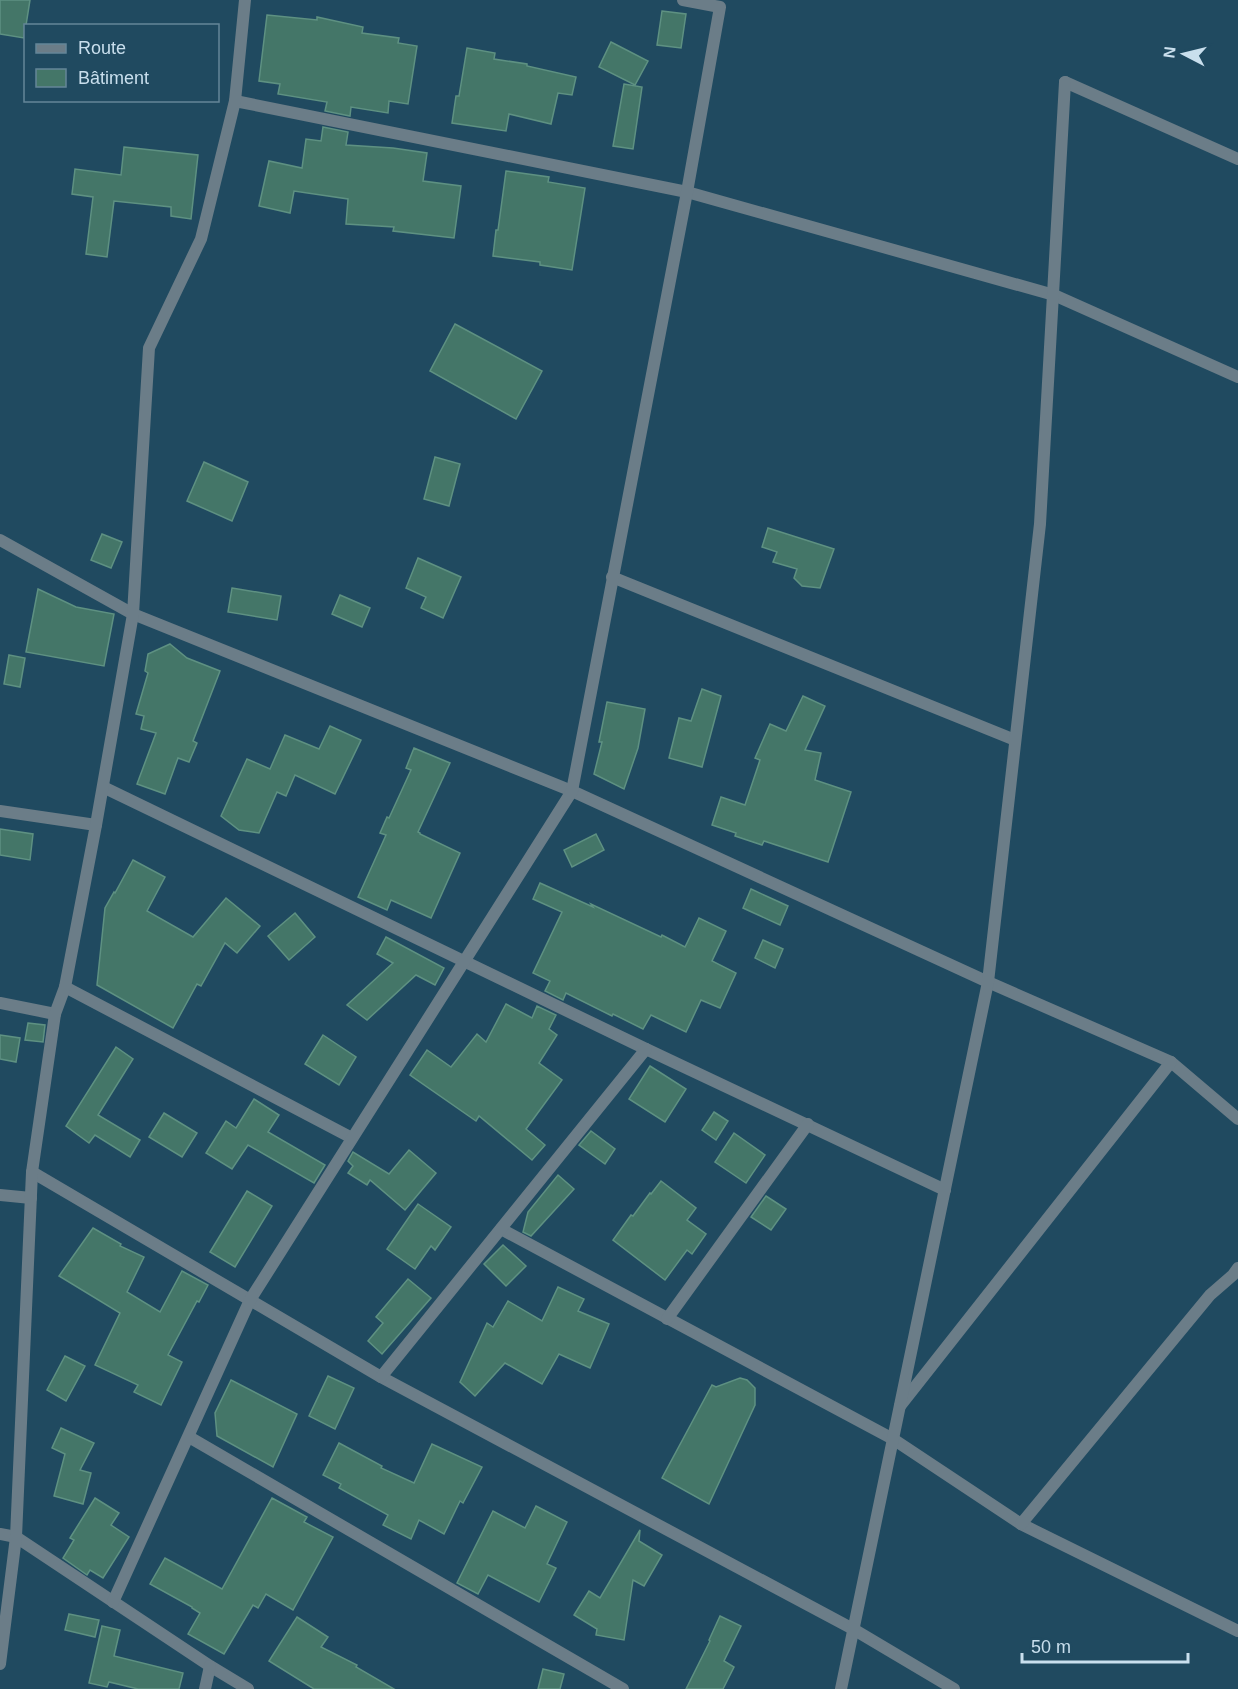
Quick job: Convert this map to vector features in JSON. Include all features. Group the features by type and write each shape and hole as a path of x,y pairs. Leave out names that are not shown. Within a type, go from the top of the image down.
{"street":[{"path":"0,1664 16,1537 32,1172 55,1014 65,987 133,614 149,348 201,239 235,101 245,0"},
{"path":"113,1602 250,1300 572,791 687,192 720,7 683,0"},
{"path":"841,1689 988,982 1040,524 1065,82 1238,159"},
{"path":"235,101 687,192 1054,295 1238,377"},
{"path":"0,540 133,614 572,791 988,982 1171,1062 1238,1119"},
{"path":"612,577 1016,740"},
{"path":"103,787 646,1049 945,1190"},
{"path":"0,811 96,825"},
{"path":"65,987 352,1138"},
{"path":"0,1004 55,1014"},
{"path":"381,1377 646,1049"},
{"path":"900,1406 1171,1062"},
{"path":"667,1319 808,1124"},
{"path":"32,1172 381,1377 853,1629 954,1689"},
{"path":"0,1195 31,1198"},
{"path":"501,1229 893,1439 1021,1524 1238,1631"},
{"path":"1021,1524 1210,1295 1236,1273"},
{"path":"189,1437 622,1689"},
{"path":"0,1534 16,1537 248,1689"},
{"path":"205,1689 210,1666"}],"building":[{"path":"0,0 30,0 26,24 24,24 24,38 0,34"},
{"path":"662,11 686,14 681,48 657,45"},
{"path":"267,15 317,20 317,17 363,27 362,33 399,38 398,43 417,46 408,104 389,101 388,113 351,107 350,116 325,111 327,102 278,94 280,84 259,81"},
{"path":"611,42 648,61 635,85 599,67"},
{"path":"467,48 495,53 494,59 527,64 527,66 576,77 572,95 558,93 551,124 509,114 506,131 452,123"},
{"path":"624,84 642,87 633,149 613,146"},
{"path":"323,127 348,132 346,145 427,153 423,181 461,186 454,238 393,231 394,227 346,224 348,199 294,191 290,213 259,206 269,161 302,168 306,139 321,141"},
{"path":"124,147 198,155 191,219 171,216 171,207 114,201 107,257 86,254 93,197 72,194 75,169 121,175"},
{"path":"506,171 549,177 548,182 585,188 572,270 540,265 540,262 493,256"},
{"path":"455,324 542,371 516,419 430,371"},
{"path":"435,457 460,464 449,506 424,499"},
{"path":"204,462 248,482 232,521 187,501"},
{"path":"768,528 834,549 820,588 802,586 794,578 797,569 773,562 777,552 762,547"},
{"path":"102,534 122,542 111,568 91,560"},
{"path":"418,558 461,577 443,618 421,608 426,597 406,588"},
{"path":"232,588 281,596 277,620 228,612"},
{"path":"38,589 76,607 114,614 104,666 26,652"},
{"path":"340,595 370,608 362,627 332,614"},
{"path":"170,644 187,658 220,671 193,741 197,743 189,762 178,758 165,794 137,784 156,733 141,729 144,716 136,714 148,673 145,671 148,654"},
{"path":"9,655 25,658 20,687 4,684"},
{"path":"702,689 721,696 702,767 669,758 679,718 691,721"},
{"path":"803,696 825,706 805,750 821,753 815,780 851,792 828,862 764,841 762,845 712,825 721,797 745,805 760,760 755,758 770,724 786,731"},
{"path":"607,702 645,709 638,748 624,789 594,774 602,742 599,742"},
{"path":"330,726 361,740 335,794 295,775 286,796 277,792 259,833 239,830 221,816 247,759 270,769 285,735 319,749"},
{"path":"414,748 450,763 418,832 460,853 431,918 391,900 387,910 358,897 386,835 380,833 411,770 406,768"},
{"path":"0,829 33,834 30,860 0,855"},
{"path":"596,834 604,850 572,867 564,850"},
{"path":"133,860 165,877 147,911 193,937 226,898 260,926 237,953 225,943 201,986 197,984 173,1028 97,985 105,908"},
{"path":"540,883 685,947 699,918 726,931 712,961 736,973 720,1008 701,1000 686,1032 651,1015 643,1029 566,993 563,1000 545,991 550,981 533,973 562,912 533,899"},
{"path":"751,889 788,906 780,925 743,908"},
{"path":"295,913 315,937 289,960 268,936"},
{"path":"386,937 444,968 435,985 416,975 367,1020 347,1005 393,963 377,954"},
{"path":"763,940 783,949 775,968 755,958"},
{"path":"506,1004 532,1018 537,1006 556,1015 549,1029 557,1035 539,1063 562,1080 526,1129 545,1145 532,1160 479,1116 476,1121 410,1075 427,1050 451,1067 477,1034 486,1042"},
{"path":"28,1023 45,1025 43,1042 25,1040"},
{"path":"0,1035 20,1038 16,1062 0,1059"},
{"path":"323,1035 356,1057 339,1085 305,1064"},
{"path":"116,1047 133,1059 98,1115 140,1140 130,1157 95,1135 89,1143 66,1126"},
{"path":"650,1066 686,1089 665,1122 629,1099"},
{"path":"254,1099 279,1115 268,1132 325,1165 314,1183 248,1145 232,1169 206,1153 226,1121 236,1128"},
{"path":"714,1112 728,1121 716,1140 702,1130"},
{"path":"164,1113 197,1133 182,1157 149,1137"},
{"path":"591,1131 615,1149 605,1164 579,1145"},
{"path":"734,1133 765,1155 746,1183 715,1162"},
{"path":"409,1150 436,1173 405,1210 370,1180 367,1185 348,1173 353,1166 348,1161 353,1152 389,1174"},
{"path":"558,1175 574,1189 531,1236 523,1232 528,1212"},
{"path":"661,1181 696,1208 687,1220 706,1234 692,1254 687,1250 665,1280 613,1240 631,1215 633,1216"},
{"path":"247,1191 272,1206 235,1267 210,1252"},
{"path":"766,1196 786,1209 771,1230 751,1217"},
{"path":"418,1204 451,1227 435,1250 431,1246 415,1269 387,1249"},
{"path":"93,1228 121,1244 120,1246 144,1257 127,1292 160,1312 182,1271 208,1285 168,1355 182,1362 161,1405 134,1392 138,1385 95,1365 120,1313 59,1276"},
{"path":"503,1245 526,1266 506,1286 484,1264"},
{"path":"408,1279 431,1298 382,1354 368,1341 383,1323 376,1317"},
{"path":"558,1287 584,1299 578,1311 609,1324 590,1368 559,1354 542,1384 505,1363 475,1396 460,1382 487,1323 493,1327 508,1301 542,1321"},
{"path":"65,1356 85,1366 66,1401 47,1390"},
{"path":"328,1376 354,1388 335,1429 309,1416"},
{"path":"740,1378 747,1380 755,1388 755,1405 709,1504 662,1478 712,1385 716,1387"},
{"path":"231,1380 297,1414 273,1467 217,1436 215,1413"},
{"path":"61,1428 94,1443 80,1470 91,1473 83,1504 54,1496 65,1454 52,1448"},
{"path":"339,1443 382,1466 381,1468 414,1483 432,1444 482,1467 463,1503 460,1501 444,1534 419,1520 411,1539 383,1525 388,1515 339,1488 341,1484 323,1475"},
{"path":"95,1498 119,1513 111,1525 129,1537 103,1578 90,1570 87,1575 63,1558 74,1540 70,1538"},
{"path":"272,1498 307,1517 304,1522 333,1537 293,1610 266,1594 258,1608 253,1605 224,1654 188,1634 200,1613 150,1584 165,1558 222,1589"},
{"path":"536,1506 567,1522 547,1564 556,1568 539,1602 488,1575 478,1594 457,1583 493,1511 525,1528"},
{"path":"640,1530 639,1541 662,1555 644,1586 633,1580 624,1640 596,1635 597,1629 574,1615 589,1591 600,1598"},
{"path":"69,1614 99,1620 95,1637 65,1630"},
{"path":"720,1616 741,1626 724,1661 734,1667 723,1689 686,1689 710,1641"},
{"path":"297,1617 328,1637 321,1647 357,1665 356,1667 394,1689 314,1689 269,1661"},
{"path":"102,1626 120,1630 114,1656 183,1673 179,1689 138,1689 109,1682 107,1687 89,1683"},
{"path":"543,1669 564,1674 560,1689 538,1689"}]}
